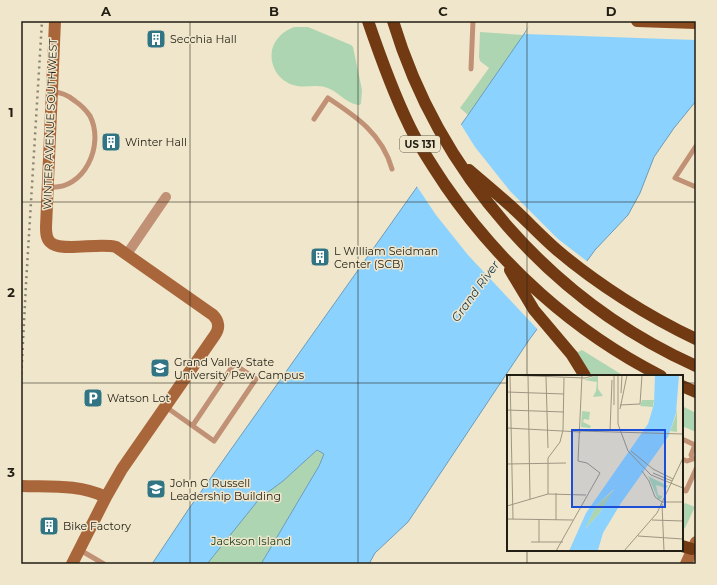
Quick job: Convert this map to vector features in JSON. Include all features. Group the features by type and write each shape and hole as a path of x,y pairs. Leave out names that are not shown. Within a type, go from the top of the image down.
{"highway":[{"name":"US 131","path":"368,21 387,76 408,124 430,162 462,208 499,252 534,288 572,319 609,346 659,375"},
{"name":"US 131","path":"393,21 416,83 443,137 477,189 515,234 551,271 585,300 643,339 696,366"},
{"path":"457,160 515,210 558,251 598,281 625,300 696,339"},
{"path":"499,252 534,310 572,355 584,375"},
{"path":"683,386 696,392"}],"main road":[{"path":"636,21 696,23"}],"street":[{"name":"WINTER AVENUE SOUTHWEST","path":"55,21 46,234 50,242 59,246 70,247 107,245 116,247 126,254"},
{"path":"72,564 106,497 132,455 217,332 218,323 213,315 126,254 166,197"},
{"path":"21,486 79,488 93,491 106,497"}],"lane":[{"path":"471,69 473,21"},
{"path":"48,187 62,187 79,177 86,170 95,146 93,124 89,115 82,106 69,96 60,92 51,92"},
{"path":"314,119 328,98 364,124 382,145 389,158 392,169"},
{"path":"696,146 675,178 696,187"},
{"path":"166,407 214,441 256,379 234,364 193,425"},
{"path":"683,439 695,445 692,454 694,460 686,461 683,460"},
{"path":"683,490 686,491 696,469"},
{"path":"79,550 104,564"}],"green space":[{"path":"294,27 308,27 353,47 362,90 360,105 352,103 326,87 297,86 286,82 281,78 272,62 273,46 280,36"},
{"path":"480,32 524,35 468,115 460,108 489,68 480,61 479,57"},
{"path":"582,350 622,375 591,375 576,353"},
{"path":"683,406 696,413 696,432 683,426"},
{"name":"Jackson Island","path":"316,450 324,454 319,466 261,564 207,564 260,498 283,481"},
{"path":"685,503 695,507 683,529 683,505"}],"water":[{"name":"Grand River","path":"533,21 696,21 696,101 674,128 654,157 640,193 628,215 595,250 529,340 408,522 375,553 369,564 261,564 319,466 324,454 317,450 283,481 260,498 207,564 152,564 188,510"}],"pier":[{"path":"531,21 696,21 696,40 525,34"},
{"path":"460,123 475,147 510,191 558,239 588,262 539,331 468,255 436,215 416,185"}],"railway":[{"path":"21,380 42,21"}],"place":[{"name":"Secchia Hall","path":"156,39"},
{"name":"Winter Hall","path":"111,142"},
{"name":"L WIlliam Seidman Center (SCB)","path":"320,257"},
{"name":"Grand Valley State University Pew Campus","path":"160,368"},
{"name":"Watson Lot","path":"93,398"},
{"name":"John G Russell Leadership Building","path":"156,489"},
{"name":"Bike Factory","path":"49,526"}]}
